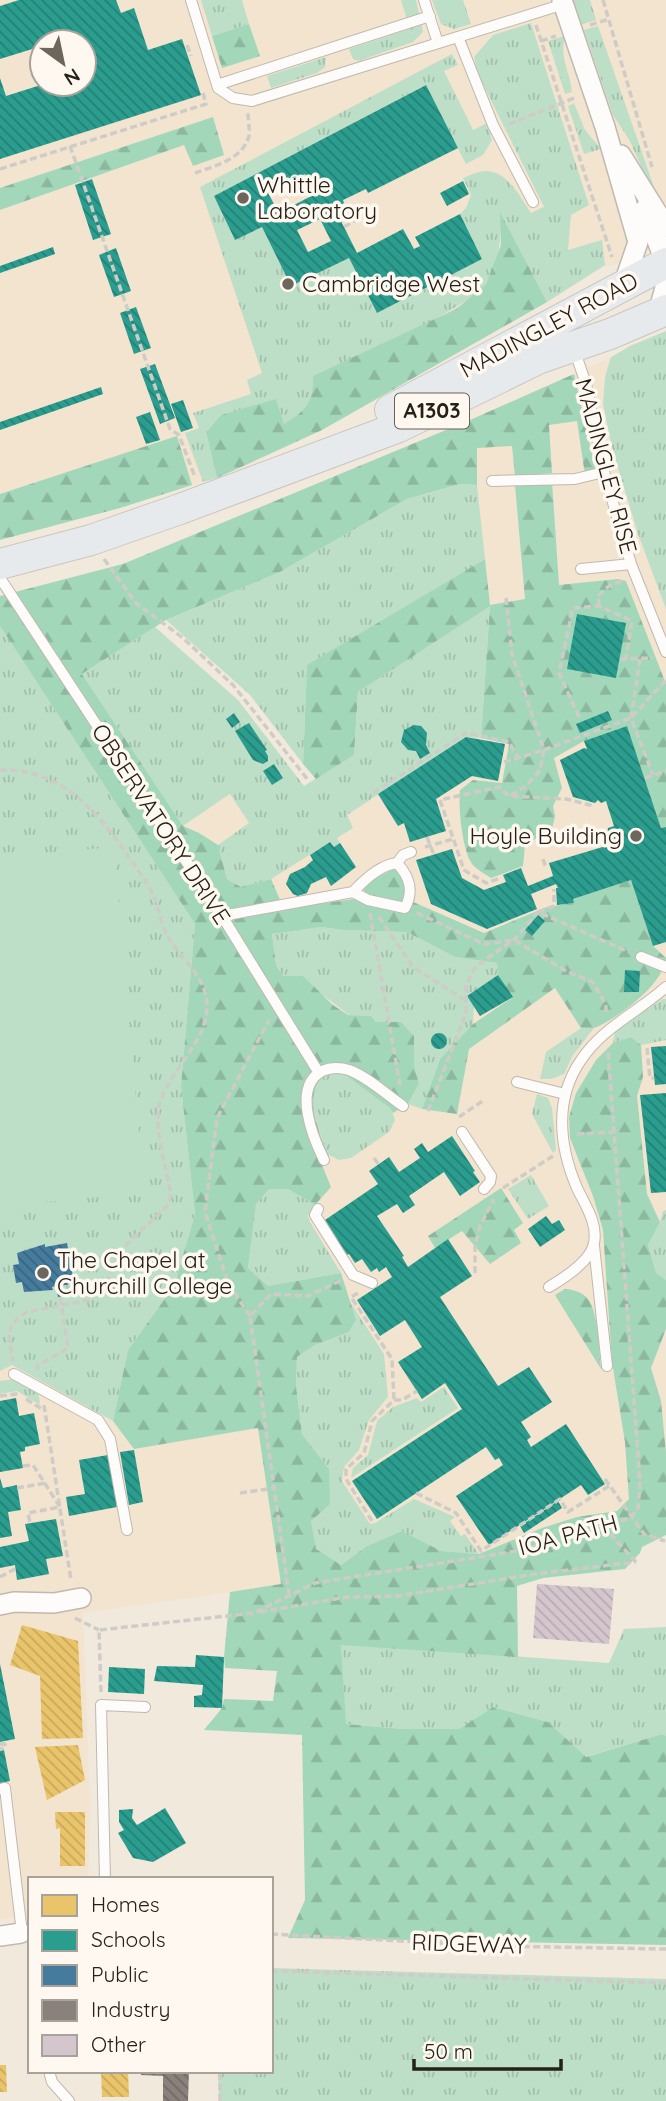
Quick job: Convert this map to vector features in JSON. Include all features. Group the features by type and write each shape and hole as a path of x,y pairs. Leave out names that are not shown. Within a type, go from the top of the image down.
{"main road":[{"name":"MADINGLEY ROAD","path":"568,334 619,275 665,269"},
{"name":"MADINGLEY ROAD","path":"0,564 91,540 180,509 286,468 384,413 568,334 662,311"}],"street":[{"path":"563,2 605,127 638,242 665,269"},
{"path":"605,127 666,227"},
{"path":"636,181 665,269 662,311"},
{"path":"619,275 638,242"},
{"path":"0,1605 14,1602 54,1603 81,1598"},
{"path":"0,1936 25,1932"}],"lane":[{"path":"191,0 218,88 233,98 252,101 563,2"},
{"path":"425,0 438,43"},
{"path":"217,85 430,16"},
{"path":"458,37 494,125 533,202"},
{"name":"MADINGLEY RISE","path":"568,334 586,384 604,472 631,564 666,652"},
{"path":"492,481 575,479 604,472"},
{"path":"580,569 631,564"},
{"name":"OBSERVATORY DRIVE","path":"0,578 222,916 319,1073"},
{"path":"222,916 353,892 365,880 397,863 403,855 411,852"},
{"path":"353,892 368,901 405,908 411,898 410,885 406,872 397,863"},
{"path":"641,957 666,967"},
{"path":"607,1366 594,1246 595,1227 576,1185 563,1144 560,1123 565,1094 580,1060 606,1030 644,1006 666,987"},
{"path":"324,1160 311,1134 307,1101 309,1083 319,1073 332,1067 350,1070 403,1107"},
{"path":"517,1082 565,1094"},
{"path":"462,1132 491,1176 484,1189"},
{"path":"318,1209 315,1215 353,1275 372,1283"},
{"path":"549,1287 576,1270 594,1246"},
{"path":"14,1374 98,1420 110,1438 127,1530"},
{"path":"105,1877 101,1705 145,1706"},
{"path":"0,1789 5,1788 25,1932"},
{"path":"50,2073 52,2082 69,2101"}],"path":[{"path":"603,0 655,177"},
{"path":"532,14 619,275"},
{"path":"187,45 191,57"},
{"path":"494,125 504,126 562,105 592,90"},
{"path":"0,169 206,104 202,92"},
{"path":"195,173 221,164 242,150 249,134 247,100"},
{"path":"70,146 170,429 179,435 196,478"},
{"path":"344,226 378,207"},
{"path":"102,557 136,603 183,638 233,685 307,780"},
{"path":"599,606 598,596 609,586 636,575"},
{"path":"506,598 512,654 544,750 540,770 526,786 509,796"},
{"path":"579,717 559,673 573,608 599,606 632,621 626,658"},
{"path":"620,659 653,659"},
{"path":"640,659 631,718 653,775"},
{"path":"504,762 631,718 666,680"},
{"path":"373,793 466,733 509,742 519,759"},
{"path":"414,758 418,764"},
{"path":"0,770 18,769 48,777 76,795 107,826 151,890 167,936 202,982 207,1006 202,1029 165,1089 159,1107 158,1123 171,1195 167,1206 121,1250 103,1290 89,1300 27,1312 10,1325 14,1374"},
{"path":"645,778 666,771"},
{"path":"498,879 486,883 464,870 440,800 499,787 509,796 566,799 594,806"},
{"path":"428,836 434,855"},
{"path":"411,852 453,839"},
{"path":"543,859 546,868"},
{"path":"428,1111 466,1013 466,985 476,966 514,940 538,912 554,906 554,890"},
{"path":"368,901 413,967 465,1000"},
{"path":"368,901 403,1107"},
{"path":"405,908 484,944 514,940"},
{"path":"538,912 641,957"},
{"name":"IOA PATH","path":"101,1705 99,1630 254,1613 315,1583 523,1550 631,1518 638,1508 640,1482 606,1005 593,982 566,971 514,940"},
{"path":"276,1006 218,1118 205,1212 228,1283 250,1316 289,1595"},
{"path":"647,1048 650,1078 654,1078"},
{"path":"459,1117 484,1101"},
{"path":"475,1273 475,1247 480,1226 497,1192 558,1153 567,1136 614,1132"},
{"path":"374,1158 379,1165"},
{"path":"250,1316 271,1294 308,1296 353,1275"},
{"path":"372,1283 351,1297 391,1359 394,1400"},
{"path":"60,1296 68,1348 37,1366 72,1580 60,1582"},
{"path":"372,1521 346,1479 346,1469 364,1453 372,1421 394,1400 402,1400 417,1391"},
{"path":"0,1396 16,1394 45,1411"},
{"path":"23,1466 33,1465 60,1507"},
{"path":"605,1479 645,1534 665,1541"},
{"path":"18,1488 46,1483"},
{"path":"416,1493 456,1513 481,1551 560,1499 568,1512 608,1486"},
{"path":"240,1493 275,1488"},
{"path":"30,1524 28,1513 60,1507"},
{"path":"254,1613 347,1597 397,1596 535,1574 636,1562 603,1526"},
{"path":"0,1577 15,1569"},
{"name":"RIDGEWAY","path":"273,1934 494,1946 666,1950"},
{"path":"273,1971 666,1983"},
{"path":"220,2073 220,2101"}],"shaded area":[{"name":"Cambridge West","path":"0,0 666,0 666,242 614,265 605,266 322,430 217,478 120,508 0,540"},
{"path":"611,357 605,377 603,404 612,448 638,534 666,609 666,1525 83,1613 90,1807 88,1877 28,1877 28,1915 0,1919 0,596 25,589 184,826 230,794 249,823 213,716 238,700 304,786 354,755 490,605 477,485 476,448 470,420"}],"green space":[{"path":"201,0 242,0 249,24 212,36"},
{"path":"401,0 416,0 423,32 413,42 358,61 353,59 349,49 410,29"},
{"path":"432,0 463,0 471,24 454,29 441,24"},
{"path":"572,0 590,0 596,20 580,25"},
{"path":"531,23 589,205 571,215 568,250 602,240 605,265 547,302 501,214 500,240 495,264 487,281 477,292 435,319 314,376 307,405 284,424 276,400 221,415 206,432 217,478 203,482 185,433 199,428 193,413 251,394 247,380 262,373 200,187 452,54 458,65 444,71 473,130 487,123 492,140 483,155 466,164 425,85 214,196 235,240 262,227 291,286 349,258 377,313 482,259 460,214 466,208 471,195 463,178 482,171 493,172 507,180 531,213 544,207 478,74 474,57 493,35"},
{"path":"249,24 260,56 222,68 212,36"},
{"path":"598,26 654,187 666,212 661,212 630,141 613,115 584,30"},
{"path":"565,36 564,58 572,92 565,94 548,41"},
{"path":"326,57 325,67 317,73 271,88 267,76"},
{"path":"574,103 585,130 601,149 584,154 568,106"},
{"path":"213,117 224,155 193,166 184,145 0,210 0,188"},
{"path":"500,212 547,302 322,430 217,478 206,432 221,415 276,399 284,424 307,405 312,393 313,376 456,309 486,284 501,245"},
{"path":"666,331 666,609 638,534 612,448 603,404 605,377 611,357"},
{"path":"574,374 596,472 585,475 577,421 549,425 552,473 515,476 512,446 477,448 477,485 460,484 407,499 280,572 166,620 82,674 183,826 218,845 227,879 241,887 271,879 284,909 354,899 381,907 411,901 484,933 547,907 573,903 573,899 631,880 653,946 666,958 657,979 649,989 628,1007 597,1027 581,1028 555,988 469,1049 457,1114 422,1109 440,1059 473,1024 512,998 498,975 497,963 455,957 407,932 321,927 272,934 276,965 283,976 303,976 333,1005 348,1015 371,1016 376,1022 401,1022 414,1036 414,1065 419,1084 408,1104 393,1113 344,1074 329,1075 319,1081 314,1104 319,1132 329,1155 322,1165 331,1187 315,1205 288,1189 269,1189 256,1204 248,1268 268,1286 341,1273 356,1320 349,1332 315,1345 297,1357 296,1386 302,1434 329,1469 330,1504 311,1521 316,1549 341,1565 367,1546 402,1531 441,1551 479,1554 577,1517 617,1511 629,1499 625,1442 612,1362 603,1230 570,1138 569,1117 576,1093 596,1060 613,1043 631,1037 641,1045 643,1077 637,1096 647,1194 660,1222 648,1245 656,1273 666,1280 666,1329 651,1368 661,1401 666,1453 666,1535 642,1547 625,1569 543,1578 517,1586 518,1657 341,1645 346,1724 403,1729 459,1729 493,1707 548,1722 586,1757 662,1734 666,1736 666,1945 288,1938 305,1900 302,1735 204,1730 222,1708 224,1699 273,1701 277,1671 225,1668 224,1657 230,1592 281,1584 258,1428 134,1449 113,1421 128,1350 174,1286 195,1214 181,1086 195,924 0,626 0,596 123,564"},
{"path":"177,436 192,485 120,508 0,540 0,494"},
{"path":"552,482 559,585 618,579 626,581 666,684 666,827 661,828 627,726 584,741 554,758 562,788 553,806 555,816 552,829 525,845 523,866 491,878 474,866 469,857 462,828 460,797 460,790 473,780 502,783 509,744 481,738 490,606 358,692 354,755 316,779 303,764 307,665 485,559 490,605 525,599 515,485"},
{"path":"460,484 477,485 485,559 307,666 303,764 250,695 166,620 280,572 407,499"},
{"path":"490,605 481,738 466,737 347,815 353,828 337,838 340,843 334,847 330,842 271,879 241,887 227,879 218,845 249,823 230,794 183,826 82,674 155,627 238,700 304,786 354,755 358,692"},
{"path":"0,626 195,924 181,1086 195,1214 174,1286 128,1350 113,1421 12,1365 0,1371"},
{"path":"114,847 144,1193 0,1206 0,857"},
{"path":"393,869 403,875 407,886 405,901 400,904 364,895 364,885"},
{"path":"321,927 407,932 455,957 497,963 498,975 467,996 474,1006 473,1024 440,1059 422,1109 408,1104 419,1084 414,1065 413,1035 401,1022 376,1022 371,1016 349,1015 319,992 283,976 276,965 272,934"},
{"path":"666,999 666,1040 641,1045 631,1037 613,1043 615,1031"},
{"path":"581,1028 594,1028 573,1055 564,1074 551,1079 540,1079 546,1052"},
{"path":"335,1073 344,1074 391,1108 395,1120 389,1132 351,1158 339,1160 329,1155 326,1149 316,1120 313,1100 318,1082"},
{"path":"537,1094 548,1098 552,1108 556,1150 553,1153 532,1114"},
{"path":"531,1175 549,1206 528,1219 508,1189"},
{"path":"269,1188 288,1189 315,1205 308,1216 310,1222 341,1273 268,1286 248,1268 256,1204"},
{"path":"501,1188 523,1223 514,1230 521,1243 490,1264 462,1231 435,1248 428,1236"},
{"path":"666,1210 666,1280 656,1274 648,1245 663,1211"},
{"path":"565,1289 581,1293 594,1311 601,1369 555,1295"},
{"path":"347,1297 384,1354 388,1397 369,1420 359,1450 344,1467 342,1481 370,1524 414,1499 455,1517 450,1521 461,1536 465,1534 479,1554 441,1551 402,1531 367,1546 341,1565 315,1549 311,1521 329,1469 302,1434 296,1386 297,1357 315,1345 349,1332 356,1320"},
{"path":"14,1379 38,1390 40,1405 17,1391 0,1394 0,1381"},
{"path":"444,1387 458,1408 351,1478 353,1468 368,1455 377,1421 393,1407 417,1398 421,1402"},
{"path":"666,1627 666,1736 662,1734 585,1757 548,1722 493,1707 459,1729 403,1729 345,1724 341,1644 609,1663 624,1629"},
{"path":"273,1968 666,1979 666,2101 219,2101 218,2073 273,2073"}],"building: Homes":[{"path":"22,1625 78,1641 83,1738 42,1739 40,1676 10,1665"},
{"path":"78,1745 85,1780 47,1800 35,1747"},
{"path":"55,1812 85,1812 85,1866 60,1866 60,1828 56,1829"},
{"path":"0,2065 6,2065 7,2092 0,2092"},
{"path":"101,2073 128,2073 129,2097 102,2097"}],"building: Schools":[{"path":"19,0 116,0 121,13 134,8 148,50 182,39 201,95 0,159 0,78 6,96 28,89 28,98 98,98 98,28 28,28 28,50 0,59 0,6"},
{"name":"Whittle Laboratory","path":"426,85 458,148 368,193 366,189 343,200 344,203 335,209 357,253 403,229 414,249 420,246 415,237 460,214 482,259 377,313 349,258 291,286 262,227 235,240 214,196","holes":["305,174 315,194 279,213 268,193","320,219 331,241 308,252 297,230"]},
{"path":"92,179 111,234 93,240 75,185"},
{"path":"463,181 469,194 447,206 440,193"},
{"path":"53,247 55,254 0,273 0,266"},
{"path":"116,248 131,291 114,297 99,255"},
{"path":"136,307 151,348 134,354 120,313"},
{"path":"155,364 175,418 160,424 140,369"},
{"path":"101,387 103,394 0,430 0,422"},
{"path":"183,400 193,428 181,432 171,404"},
{"path":"150,412 160,440 146,444 136,417"},
{"path":"577,614 626,623 616,678 567,669"},
{"path":"608,711 612,720 580,733 576,724"},
{"path":"234,713 240,722 232,728 226,719"},
{"path":"249,723 267,750 268,761 263,764 253,760 235,731"},
{"path":"414,725 421,726 427,733 426,745 430,753 420,759 416,751 408,750 401,742 404,730"},
{"name":"Hoyle Building","path":"627,726 661,828 666,827 666,942 653,946 631,880 573,899 574,903 557,905 556,884 531,894 537,909 487,929 431,904 416,860 452,849 462,878 484,890 506,882 503,875 521,868 528,886 553,876 549,863 606,846 608,828 614,826 606,801 601,803 598,800 595,803 573,797 560,760 587,749 584,741"},
{"path":"466,737 505,744 498,781 472,776 436,799 446,831 410,842 404,823 398,826 378,794"},
{"path":"274,764 283,778 272,785 263,771"},
{"path":"330,842 334,847 340,843 356,867 331,886 326,877 311,884 307,893 298,896 293,894 286,884 290,874 305,867 313,860 310,855"},
{"path":"538,915 545,921 532,936 525,930"},
{"path":"625,970 640,971 639,992 624,992"},
{"path":"498,975 513,997 480,1016 467,996"},
{"path":"436,1033 442,1033 447,1041 445,1047 436,1049 431,1044 431,1038"},
{"path":"666,1046 666,1084 655,1085 651,1047"},
{"path":"666,1093 666,1192 651,1193 640,1095"},
{"path":"452,1136 480,1182 460,1196 444,1172 409,1196 415,1205 403,1213 397,1204 377,1216 404,1256 402,1257 408,1267 448,1239 472,1276 440,1297 498,1386 529,1367 552,1402 521,1422 531,1437 527,1440 531,1447 566,1424 605,1484 588,1495 581,1485 489,1545 456,1496 503,1465 499,1458 495,1460 486,1447 377,1519 352,1481 462,1409 445,1383 422,1399 398,1362 422,1347 405,1320 380,1336 357,1300 392,1277 386,1267 379,1272 377,1268 371,1272 362,1259 355,1263 325,1220 378,1184 369,1171 389,1157 399,1172 420,1158 414,1149 422,1143 428,1152"},
{"path":"546,1216 552,1224 559,1220 565,1230 540,1247 528,1229"},
{"path":"16,1398 19,1416 34,1413 40,1444 25,1447 25,1451 20,1452 23,1468 0,1472 0,1401"},
{"path":"134,1450 143,1502 129,1505 120,1452"},
{"path":"108,1455 117,1507 69,1516 66,1497 85,1494 79,1460"},
{"path":"0,1478 3,1488 17,1485 21,1510 8,1512 12,1536 0,1538"},
{"path":"558,1501 562,1508 524,1533 520,1526"},
{"path":"56,1519 63,1556 46,1559 49,1574 17,1580 15,1565 0,1568 0,1547 29,1541 25,1524"},
{"path":"196,1655 224,1657 222,1708 194,1707 194,1696 202,1695 203,1685 154,1681 157,1666 195,1667"},
{"path":"0,1664 15,1739 0,1742"},
{"path":"109,1667 145,1669 144,1694 108,1692"},
{"path":"4,1750 10,1781 0,1783 0,1751"},
{"path":"165,1808 186,1843 153,1862 133,1858 118,1833 124,1830 119,1822 119,1810 133,1809 132,1818 137,1825"}],"building: Public":[{"name":"The Chapel at Churchill College","path":"67,1243 74,1283 61,1286 63,1296 58,1297 56,1286 52,1287 53,1290 24,1292 22,1282 16,1283 13,1265 19,1264 17,1253 45,1244 45,1247"}],"building: Industry":[{"path":"189,2073 188,2101 163,2101 163,2076 141,2075"}],"building: Other":[{"path":"537,1584 614,1589 609,1644 533,1638"}],"place":[{"name":"Whittle Laboratory","path":"243,198"},
{"name":"Cambridge West","path":"288,284"},
{"name":"Hoyle Building","path":"636,836"},
{"name":"The Chapel at Churchill College","path":"43,1273"}]}
